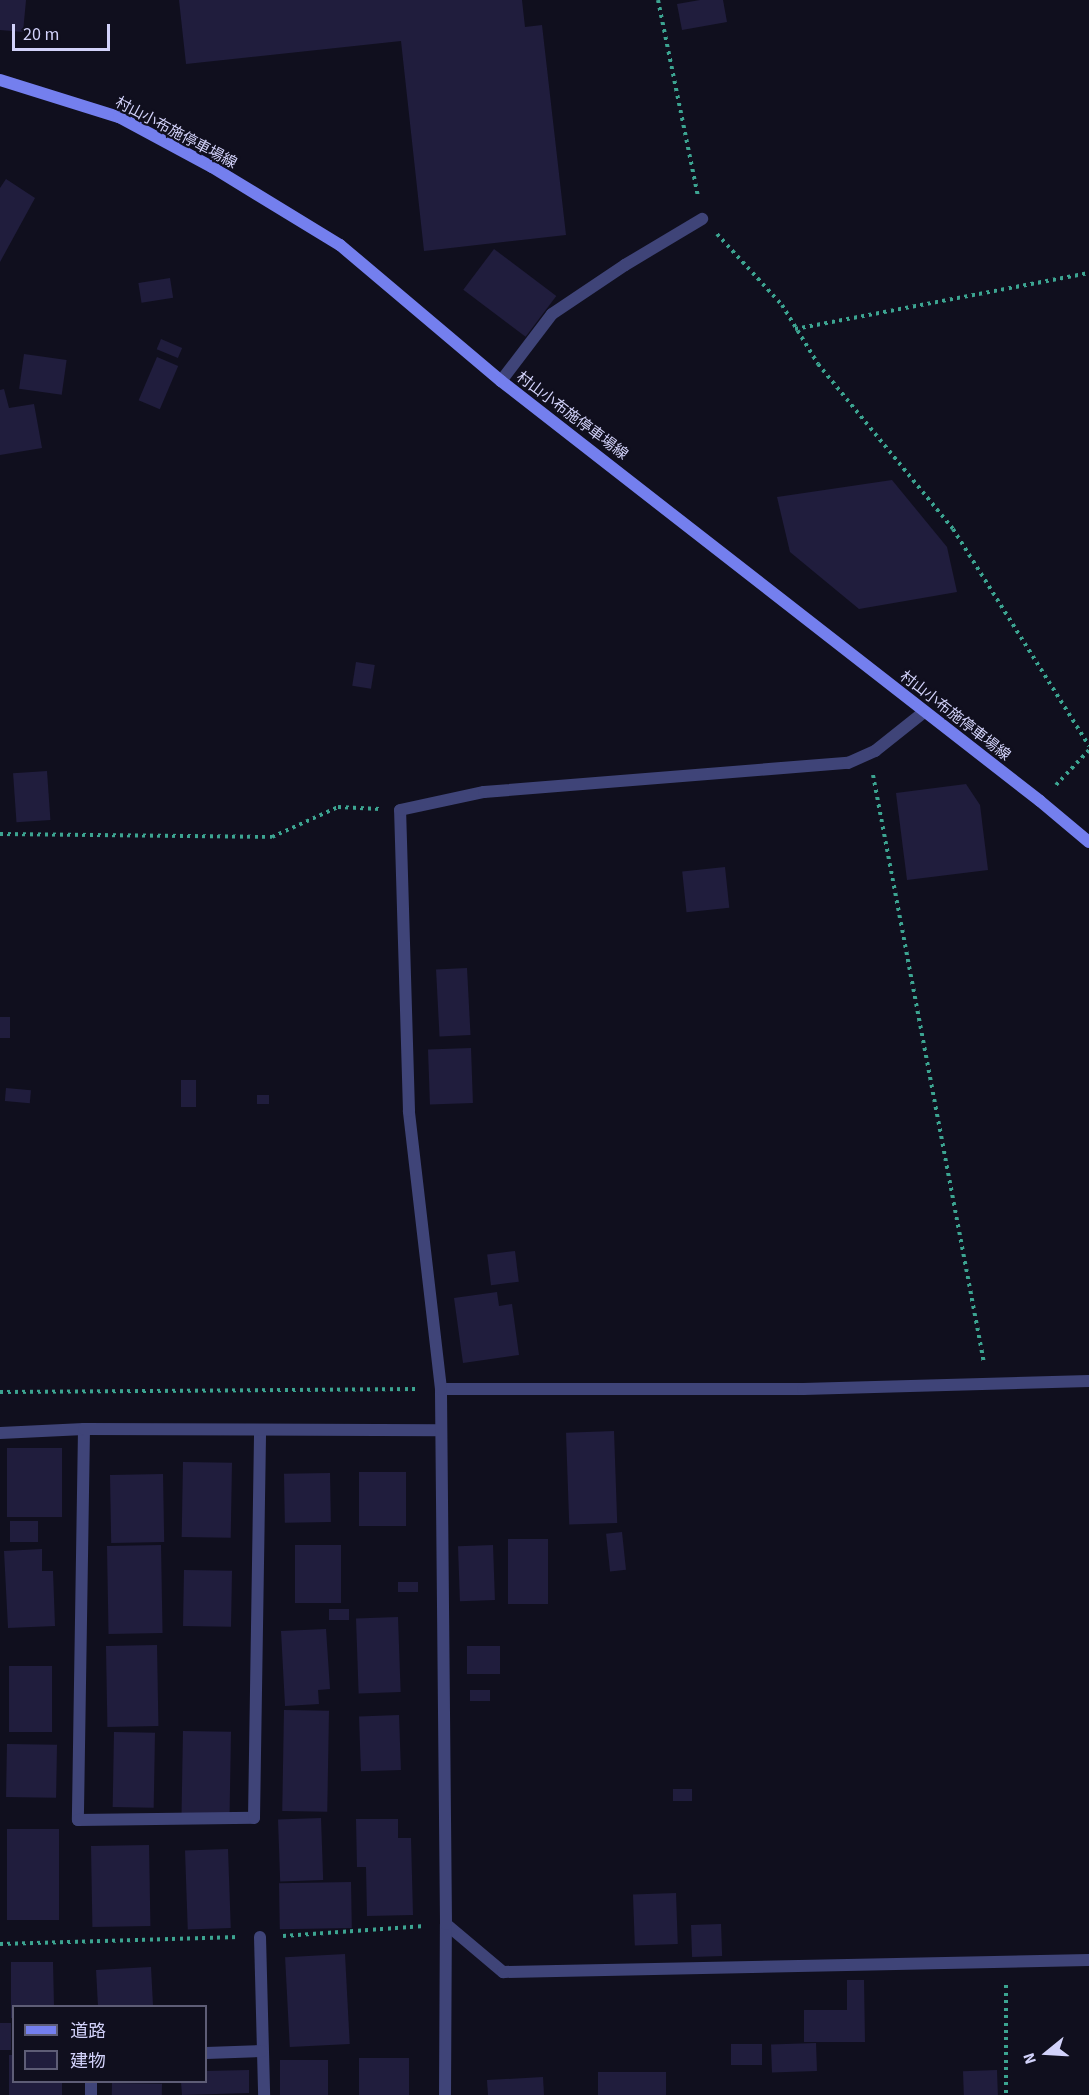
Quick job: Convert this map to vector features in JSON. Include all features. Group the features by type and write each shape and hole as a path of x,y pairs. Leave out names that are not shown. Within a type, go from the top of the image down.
{"main road":[{"name":"村山小布施停車場線","path":"0,80 119,117 213,167 340,245 501,381 1041,801 1089,842"}],"street":[{"path":"501,381 552,314 625,265 702,219"},
{"path":"445,2095 446,1924 441,1389 409,1111 400,810 484,792 848,763 869,753 924,711"},
{"path":"441,1389 803,1389 1089,1381"},
{"path":"0,1433 84,1429 440,1430"},
{"path":"84,1429 78,1820 254,1818 260,1431"},
{"path":"446,1924 503,1972 1089,1960"},
{"path":"260,1937 264,2095"},
{"path":"207,2053 262,2050"}],"path":[{"path":"658,0 702,219 782,305 818,364 953,529 1089,748 1041,801"},
{"path":"795,329 1089,273"},
{"path":"869,753 988,1384"},
{"path":"0,834 272,837 338,807 400,810"},
{"path":"0,1392 441,1389"},
{"path":"0,1944 260,1937 446,1924"},
{"path":"1006,1961 1006,2095"}],"building":[{"path":"0,0 26,0 23,32 0,30"},
{"path":"179,0 522,0 525,27 542,25 566,235 424,251 401,41 186,64"},
{"path":"700,0 723,0 727,22 682,30 677,4"},
{"path":"6,179 35,198 0,262 0,188"},
{"path":"494,249 556,296 526,337 463,290"},
{"path":"170,278 173,298 142,303 138,283"},
{"path":"161,339 182,348 178,358 157,349"},
{"path":"24,354 67,360 62,395 19,389"},
{"path":"157,357 178,366 160,409 139,400"},
{"path":"4,389 9,408 34,404 42,448 0,455 0,390"},
{"path":"892,480 947,547 957,592 859,609 790,552 777,497"},
{"path":"356,662 375,665 371,689 352,686"},
{"path":"47,771 50,820 17,822 13,773"},
{"path":"966,784 980,805 988,870 907,880 896,793"},
{"path":"725,867 729,908 687,912 682,871"},
{"path":"467,968 471,1035 440,1037 436,970"},
{"path":"0,1017 10,1017 10,1038 0,1038"},
{"path":"471,1048 473,1103 430,1104 428,1050"},
{"path":"181,1080 196,1080 196,1107 181,1107"},
{"path":"6,1088 31,1090 30,1103 5,1101"},
{"path":"257,1095 269,1095 269,1104 257,1104"},
{"path":"515,1251 519,1282 491,1285 487,1254"},
{"path":"497,1292 499,1306 512,1304 519,1355 463,1363 454,1298"},
{"path":"614,1431 617,1523 569,1525 566,1433"},
{"path":"7,1448 62,1448 62,1517 7,1517"},
{"path":"183,1462 232,1463 231,1538 182,1537"},
{"path":"359,1472 406,1472 406,1526 359,1526"},
{"path":"330,1473 331,1522 285,1523 284,1474"},
{"path":"163,1474 164,1542 111,1543 110,1475"},
{"path":"10,1521 38,1521 38,1542 10,1542"},
{"path":"622,1532 626,1570 610,1571 606,1534"},
{"path":"508,1539 548,1539 548,1604 508,1604"},
{"path":"161,1545 163,1633 109,1634 107,1546"},
{"path":"295,1545 341,1545 341,1603 295,1603"},
{"path":"493,1545 495,1600 460,1601 458,1546"},
{"path":"42,1549 42,1571 53,1571 55,1626 8,1628 4,1551"},
{"path":"184,1570 232,1571 231,1627 183,1626"},
{"path":"398,1582 418,1582 418,1592 398,1592"},
{"path":"329,1609 349,1609 349,1620 329,1620"},
{"path":"398,1617 401,1692 359,1693 356,1618"},
{"path":"326,1629 330,1689 318,1690 319,1704 285,1706 281,1631"},
{"path":"157,1645 158,1726 107,1727 106,1646"},
{"path":"467,1646 500,1646 500,1674 467,1674"},
{"path":"9,1666 52,1666 52,1732 9,1732"},
{"path":"470,1690 490,1690 490,1701 470,1701"},
{"path":"284,1710 329,1711 327,1812 282,1811"},
{"path":"399,1715 401,1770 361,1771 359,1716"},
{"path":"183,1731 231,1732 230,1817 182,1816"},
{"path":"114,1732 155,1733 154,1808 113,1807"},
{"path":"7,1744 57,1745 56,1798 6,1797"},
{"path":"673,1789 692,1789 692,1801 673,1801"},
{"path":"321,1818 323,1880 280,1881 278,1820"},
{"path":"356,1819 398,1819 398,1838 411,1838 413,1915 367,1916 366,1867 357,1867"},
{"path":"7,1829 59,1829 59,1920 7,1920"},
{"path":"149,1845 150,1926 92,1927 91,1846"},
{"path":"228,1849 231,1928 188,1929 185,1851"},
{"path":"351,1882 352,1928 280,1929 279,1883"},
{"path":"676,1893 678,1944 635,1945 633,1895"},
{"path":"721,1924 722,1956 692,1957 691,1925"},
{"path":"345,1954 350,2044 290,2047 285,1957"},
{"path":"11,1962 53,1962 54,2005 12,2005 11,2018"},
{"path":"151,1967 153,2005 98,2005 96,1970"},
{"path":"847,1980 864,1980 865,2042 804,2042 804,2010 847,2010"},
{"path":"0,2023 11,2023 11,2050 0,2050"},
{"path":"816,2043 817,2071 772,2073 771,2045"},
{"path":"731,2044 762,2044 762,2065 731,2065"},
{"path":"9,2055 12,2055 12,2083 62,2083 62,2095 9,2095"},
{"path":"359,2058 409,2058 409,2095 359,2095"},
{"path":"280,2060 328,2060 328,2095 280,2095"},
{"path":"249,2070 249,2093 182,2095 181,2083 207,2083 207,2071"},
{"path":"997,2070 998,2095 964,2095 963,2071"},
{"path":"598,2072 666,2072 666,2095 598,2095"},
{"path":"543,2077 544,2095 488,2095 487,2080"},
{"path":"112,2083 162,2084 162,2095 112,2095"}]}
